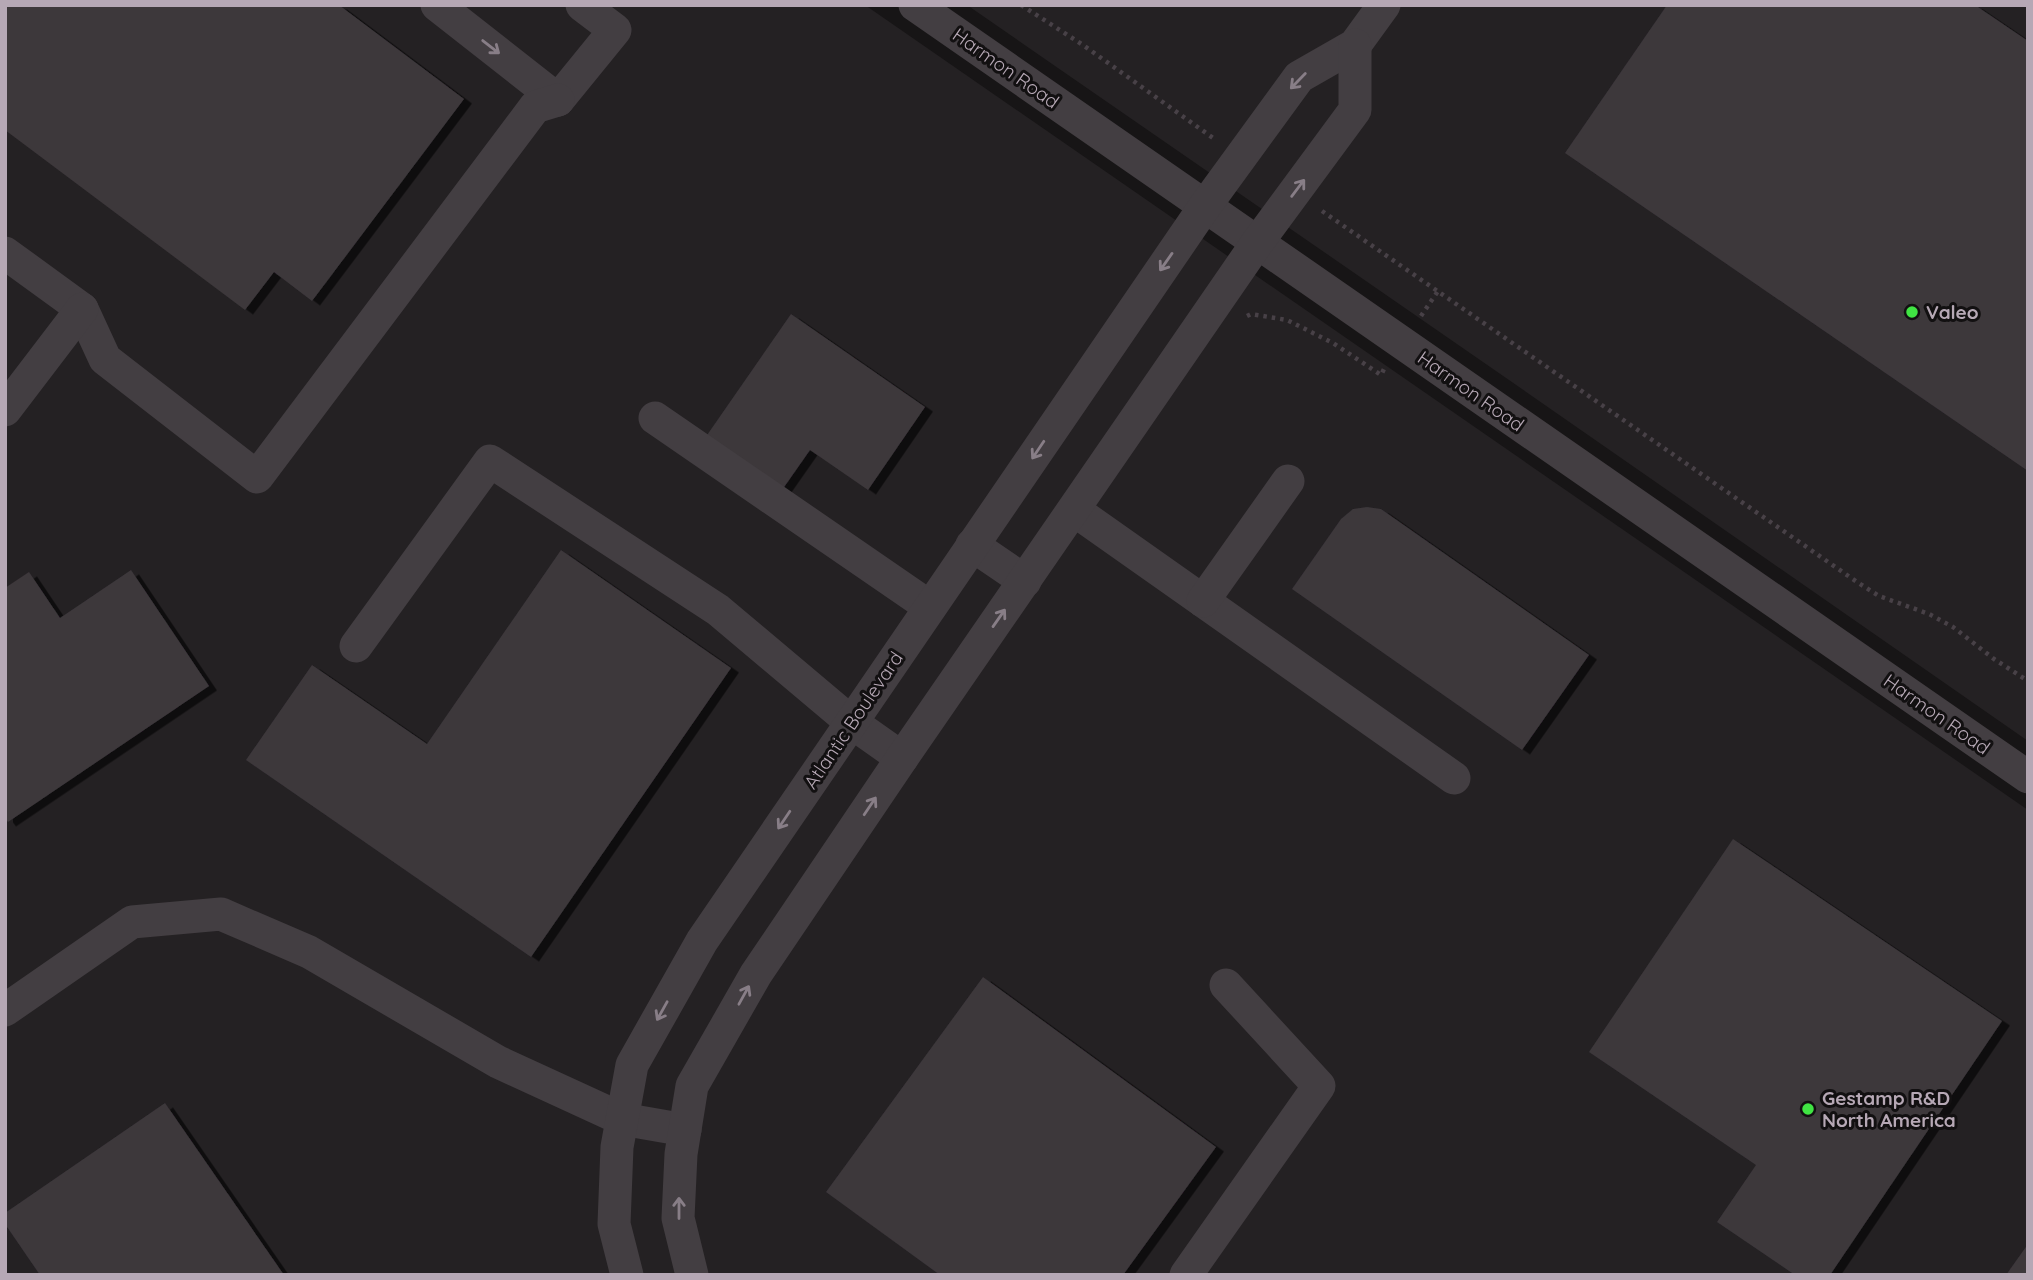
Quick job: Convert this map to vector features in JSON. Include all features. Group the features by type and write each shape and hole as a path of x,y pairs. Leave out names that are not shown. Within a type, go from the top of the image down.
{"street":[{"path":"437,5 558,100"},
{"path":"5,253 82,309 105,359 257,477 535,107 558,100 615,30 582,5"},
{"name":"Harmon Road","path":"915,5 2028,777"},
{"path":"692,1275 678,1218 681,1154 692,1086 756,974 902,758 1257,243 1355,110 1355,46 1384,5"},
{"name":"Atlantic Boulevard","path":"627,1275 614,1224 617,1147 632,1065 702,941 1241,156 1300,77 1355,46"},
{"path":"5,410 82,309"},
{"path":"655,418 930,607"},
{"path":"356,646 490,461 718,610 851,722 902,758"},
{"path":"1203,601 1288,481"},
{"path":"1074,510 1454,778"},
{"path":"972,545 1025,581"},
{"path":"5,1010 132,922 220,915 309,952 498,1062 622,1119 685,1130"},
{"path":"1186,1275 1319,1086 1226,985"}],"path":[{"path":"1021,5 1083,45 1241,156"},
{"path":"1295,192 1857,582 1879,596 1929,614 1954,627 1994,659 2028,681"},
{"path":"1241,319 1251,314 1287,320 1333,343 1381,375"}],"shaded area":[{"path":"5,5 865,5 2028,810 2028,1275 5,1275"},
{"path":"967,5 2028,5 2028,741 1522,389"}],"building":[{"path":"5,5 339,5 464,99 312,301 274,272 245,310 5,130"},
{"name":"Valeo","path":"1667,5 1975,5 2028,41 2028,471 1565,153"},
{"path":"791,314 925,407 868,490 810,450 782,490 705,438"},
{"path":"1353,509 1381,509 1589,655 1522,750 1292,589 1341,519"},
{"path":"561,550 731,668 531,957 246,760 312,665 427,744"},
{"path":"131,570 209,686 8,822 5,818 5,588 29,572 60,618"},
{"name":"Gestamp R&D North America","path":"1733,839 2002,1021 1830,1275 1795,1275 1717,1222 1756,1165 1589,1052"},
{"path":"983,977 1216,1147 1123,1275 940,1275 826,1192"},
{"path":"165,1103 284,1275 40,1275 5,1224 5,1213"},
{"path":"2028,1244 2028,1275 2006,1275"}],"place":[{"name":"Valeo","path":"1912,312"},
{"name":"Gestamp R&D North America","path":"1808,1109"}]}
